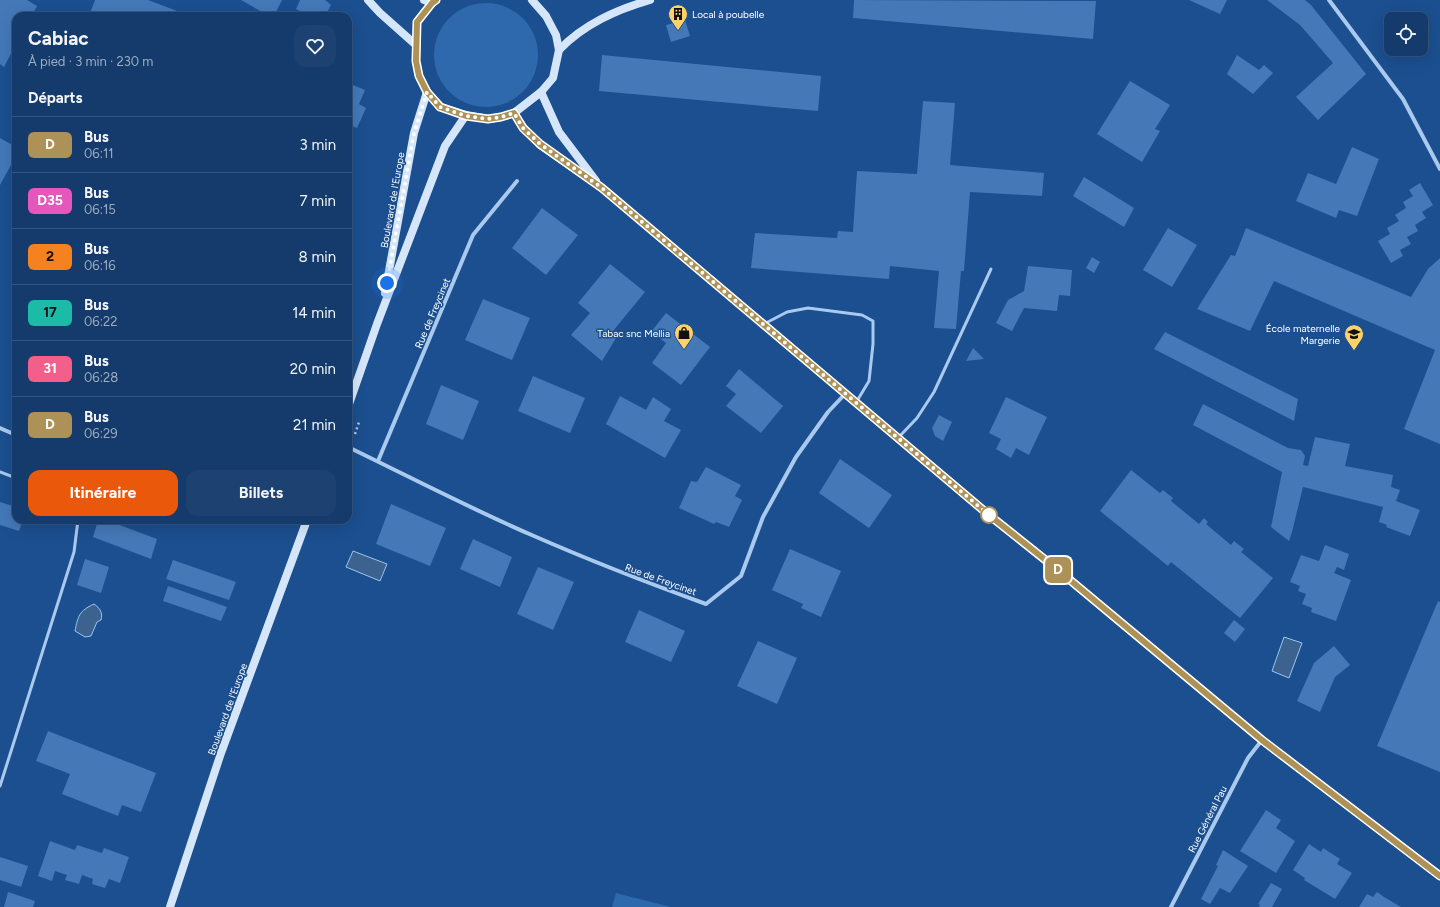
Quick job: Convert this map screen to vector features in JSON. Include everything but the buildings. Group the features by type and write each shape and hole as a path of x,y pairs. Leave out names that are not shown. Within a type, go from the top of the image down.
{"main road":[{"path":"368,0 380,13 416,45"},
{"path":"431,1 417,22 416,61 419,76 427,92 440,107 466,116 488,119 514,113 541,92 553,78 559,50 556,35 546,16 532,0"},
{"path":"559,50 571,37 585,27 624,8 650,0"},
{"name":"Boulevard de l'Europe","path":"381,313 414,133 427,92"},
{"path":"541,92 559,132 602,188"},
{"path":"514,113 523,128 540,144 602,188 989,515 1058,570 1262,740 1440,876"},
{"name":"Boulevard de l'Europe","path":"352,396 381,313 445,146 466,116"},
{"name":"Boulevard de l'Europe","path":"170,907 221,753 306,524"}],"street":[{"path":"1329,0 1403,99 1440,169"},
{"name":"Rue de Freycinet","path":"378,461 473,236 517,181"},
{"name":"Rue de Freycinet","path":"352,449 418,482 534,536 628,576 706,604 741,576 763,517 796,458 828,412 845,394"},
{"path":"0,428 12,433"},
{"name":"Rue Général Pau","path":"1171,907 1248,758 1262,740"}],"lane":[{"path":"898,438 917,418 934,392 991,269"},
{"path":"764,325 787,312 808,308 862,315 873,321 869,381 856,403"},
{"path":"0,472 12,476"},
{"path":"0,786 74,552 79,524"}],"shaded area":[{"path":"486,3 506,7 515,11 523,18 530,26 534,35 538,55 534,75 530,84 523,92 515,99 506,103 486,107 466,103 457,99 449,92 442,84 438,75 434,55 438,35 442,26 449,18 457,11 466,7"},
{"path":"353,551 387,564 380,581 346,567"},
{"path":"94,604 98,607 102,615 101,620 97,622 91,636 85,637 75,631 77,621 80,614 85,609"},
{"path":"1284,637 1302,643 1289,678 1272,671"},
{"path":"616,893 671,907 612,907"}],"bus line":[{"name":"D","path":"436,0 417,22 416,61 419,76 427,92 440,107 466,116 488,119 514,113 523,128 540,144 602,188 989,515 1058,570 1262,740 1440,876"}],"place":[{"name":"Local à poubelle","path":"678,31"},
{"name":"Tabac snc Mellia","path":"684,350"},
{"name":"École maternelle Margerie","path":"1354,351"}],"route":[{"path":"387,283 414,133 427,92 440,107 466,116 488,119 514,113 523,128 540,144 602,188 989,515"}]}
